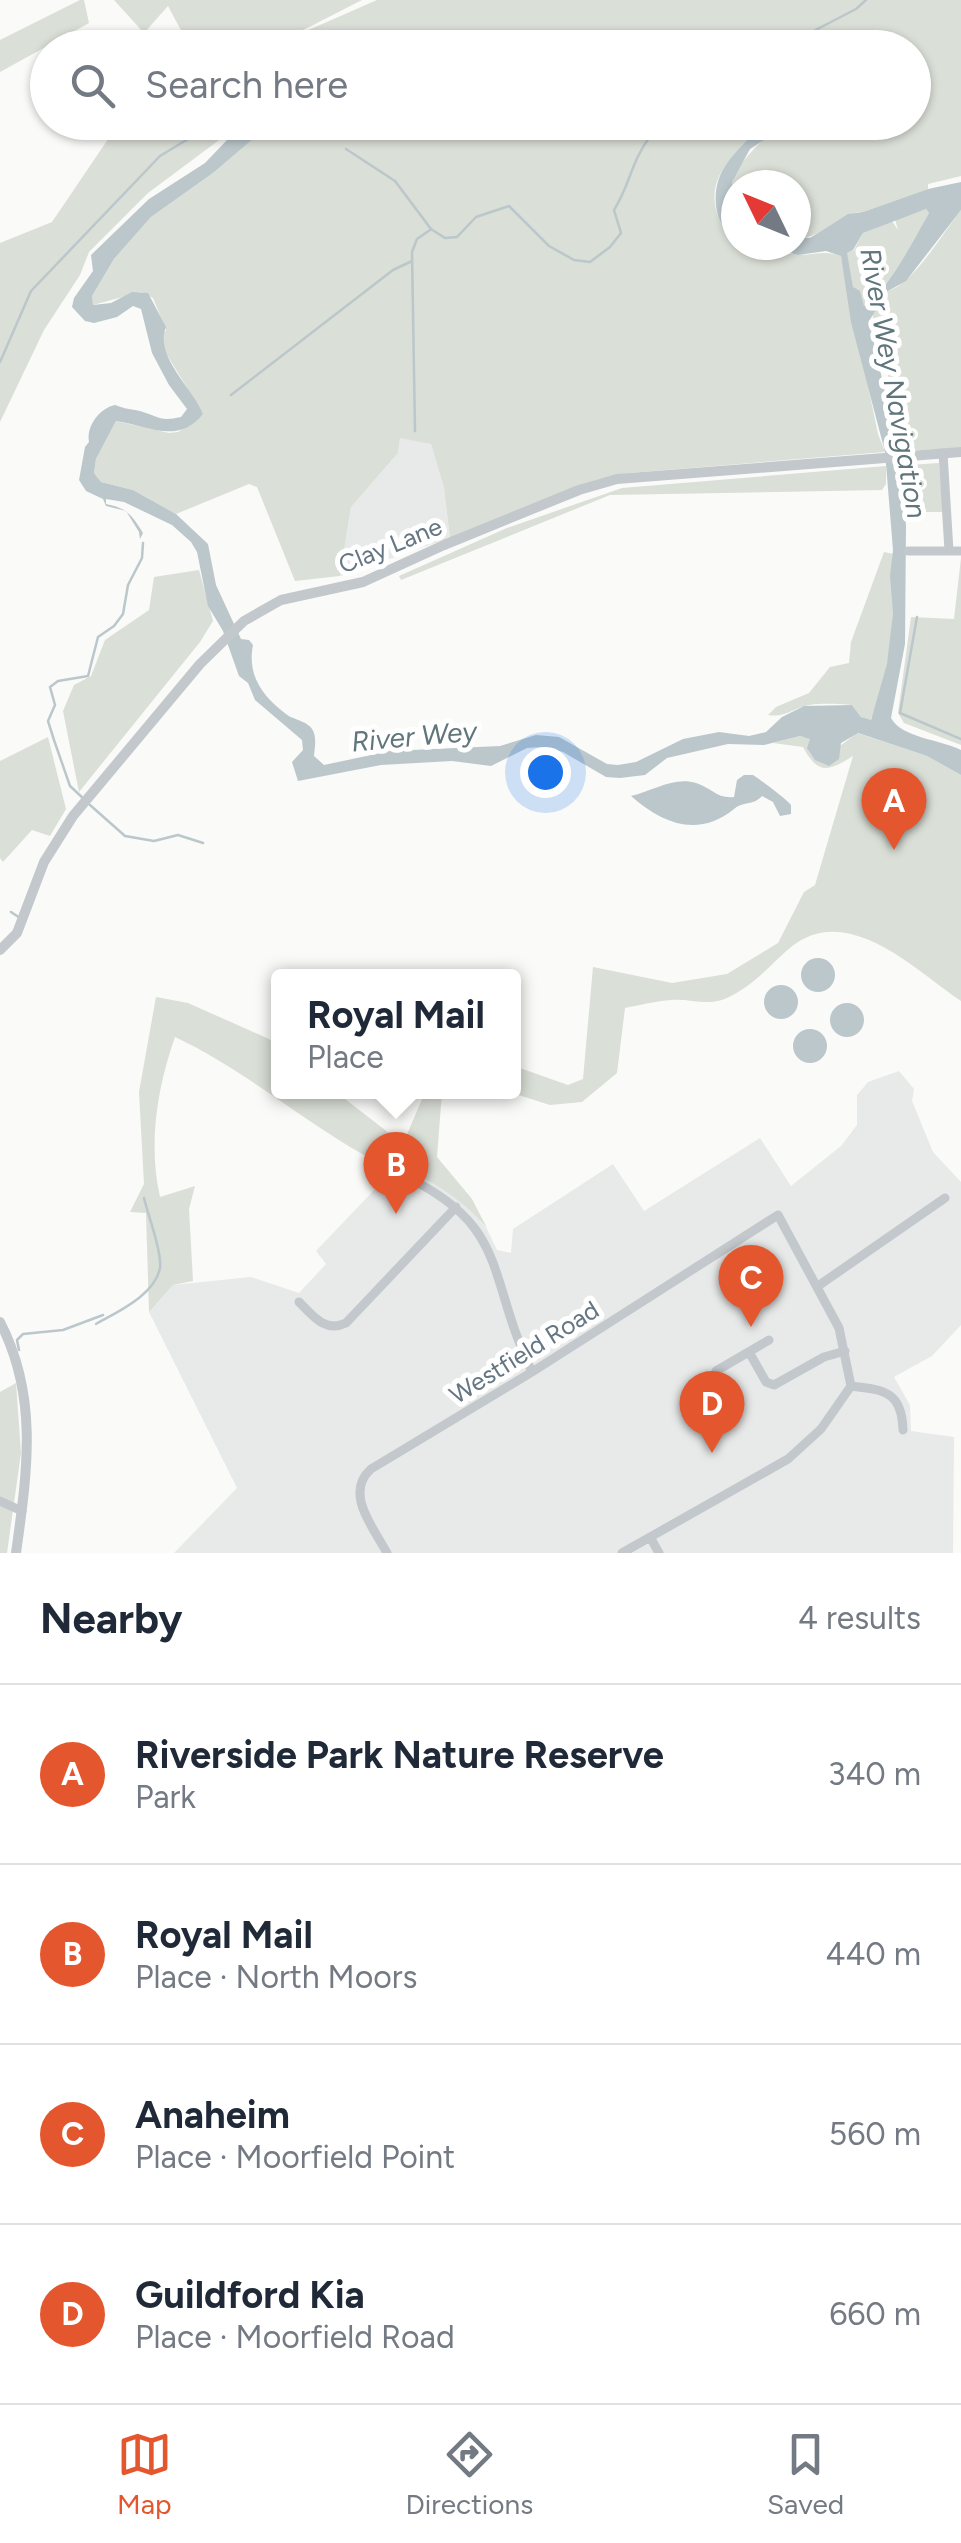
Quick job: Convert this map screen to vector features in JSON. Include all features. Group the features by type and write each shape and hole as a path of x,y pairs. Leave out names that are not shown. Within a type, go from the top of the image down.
{"street":[{"name":"Clay Lane","path":"0,950 17,933 44,862 86,800 224,639 270,604 364,582 444,544 603,482 639,475 961,452"},
{"path":"937,454 949,551"},
{"path":"908,551 961,551"},
{"path":"396,1172 430,1187 474,1225 488,1248 515,1337 532,1372"},
{"path":"622,1553 796,1452 834,1414 851,1386 839,1328 818,1286 945,1198"},
{"path":"299,1302 322,1324 338,1327 346,1323 456,1206"},
{"name":"Westfield Road","path":"387,1553 358,1496 362,1476 778,1215 818,1286"},
{"path":"0,1322 5,1345 23,1383 29,1434 16,1553"},
{"path":"716,1371 768,1340"},
{"path":"748,1352 766,1382 774,1385 824,1357 846,1352"},
{"path":"851,1386 885,1392 894,1398 900,1406 903,1430"},
{"path":"0,1501 22,1511"},
{"path":"650,1538 659,1553"}],"shaded area":[{"path":"84,0 89,23 76,30 30,30 30,55 0,72 0,40"},
{"path":"114,0 362,0 303,30 181,30 168,6 147,30 141,30"},
{"path":"377,0 961,0 961,176 928,184 928,189 854,213 811,236 811,170 738,170 762,140 931,140 931,30 309,30"},
{"path":"107,140 219,140 148,193 89,252 80,275 44,330 0,422 0,243 52,222"},
{"path":"227,140 252,140 151,217 114,259 92,296 93,305 111,303 132,292 148,293 166,327 165,349 170,360 203,414 183,429 173,431 116,421 96,459 94,473 101,482 133,490 176,514 208,544 216,585 241,639 253,645 252,666 258,684 277,707 311,728 314,756 324,765 390,751 500,746 536,735 559,737 607,764 618,765 636,762 683,739 719,732 749,736 766,732 782,717 804,706 852,705 861,717 871,720 887,664 893,613 893,550 885,452 851,322 841,256 826,251 811,253 811,237 848,214 961,182 961,210 906,281 888,291 869,321 894,432 906,525 905,644 891,718 903,730 961,750 961,775 927,756 858,733 841,743 839,759 829,766 815,760 807,748 810,739 800,736 764,745 728,744 667,758 645,775 620,778 606,777 563,752 542,747 527,748 491,766 452,761 381,765 298,781 292,762 303,750 302,740 255,700 248,683 239,676 223,631 208,606 197,552 191,542 172,525 124,502 106,499 106,504 125,511 106,506 103,499 86,491 79,480 95,419 115,405 163,419 181,417 187,409 152,353 141,309 133,306 117,317 94,323 85,321 72,307 93,271 91,255 149,199 205,163","holes":["926,209 929,213 891,277 864,306 860,291 853,287 847,253 863,233"]},
{"path":"252,140 748,140 721,170 715,190 721,222 721,260 811,260 811,255 828,253 841,256 885,452 629,473 596,480 450,538 444,488 431,444 400,438 398,453 351,507 340,576 295,581 257,487 249,484 176,514 133,490 101,482 94,473 96,459 116,421 169,433 178,432 203,414 164,350 161,337 166,330 153,298 141,292 93,305 92,296 114,259 151,217"},
{"path":"747,140 764,140 750,149 739,170 723,169"},
{"path":"721,174 721,222 716,206"},
{"path":"926,209 929,213 900,264 864,306 853,288 846,253 854,250 863,233 892,221 898,230 895,219"},
{"path":"961,210 961,448 903,451 881,339 872,314 888,291 917,268"},
{"path":"400,437 431,444 444,488 450,538 340,576 351,507 398,453"},
{"path":"939,463 943,512 920,512 910,465"},
{"path":"886,466 882,490 610,495 401,580 399,576 507,528 622,488"},
{"path":"127,512 143,533 140,539"},
{"path":"884,552 893,554 892,625 884,681 870,721 852,705 842,704 809,705 768,715 776,707 809,693 830,667 849,663 851,642"},
{"path":"961,558 961,745 904,723 898,713 911,617 954,619"},
{"path":"199,570 213,621 79,792 63,711 74,685 91,676 105,640 149,610 154,577"},
{"path":"857,733 927,756 961,775 961,1001 880,945 835,932 813,935 791,947 748,986 723,1000 671,1000 625,1008 617,1073 582,1102 550,1105 521,1096 521,1068 568,1085 583,1079 593,967 672,983 727,974 778,943 804,892 815,885 853,756 825,768 814,763 803,747 773,743 800,736 840,746"},
{"path":"48,737 66,809 50,836 32,830 3,862 0,761"},
{"path":"753,775 783,798 791,805 791,814 780,816 773,802 762,796 707,823 681,824 656,814 631,796 688,781 734,797 737,780"},
{"path":"818,958 830,963 835,975 830,987 818,992 806,987 801,975 806,963"},
{"path":"781,985 793,990 798,1002 793,1014 781,1019 769,1014 764,1002 769,990"},
{"path":"156,997 188,1003 271,1041 271,1095 175,1037 159,1096 156,1177 160,1197 195,1186 189,1209 193,1281 173,1285 149,1312 146,1213 130,1212 144,1184 139,1092"},
{"path":"847,1003 859,1008 864,1020 859,1032 847,1037 835,1032 830,1020 835,1008"},
{"path":"810,1029 822,1034 827,1046 822,1058 810,1063 798,1058 793,1046 798,1034"},
{"path":"899,1071 914,1089 912,1101 933,1152 961,1182 961,1325 932,1356 894,1377 910,1405 911,1431 954,1437 953,1553 174,1553 237,1488 149,1312 173,1285 251,1277 299,1293 326,1264 316,1251 397,1166 443,1187 470,1209 487,1229 497,1250 511,1253 513,1229 613,1164 644,1211 760,1138 791,1186 841,1146 857,1125 857,1095 868,1082"},
{"path":"277,1099 345,1099 403,1144 422,1099 441,1099 437,1157 472,1199 487,1228 468,1208 436,1185 364,1155"},
{"path":"16,1383 21,1453 7,1553 0,1553 0,1392"}],"waterway":[{"path":"816,30 866,0"},
{"path":"0,362 31,291 160,156 186,140"},
{"path":"346,149 395,181 431,229 445,238 457,237 476,217 509,206 549,246 574,260 590,262 621,233 614,210 648,140"},
{"path":"415,431 412,252 417,239 430,230"},
{"path":"231,395 393,270 412,261"},
{"path":"84,799 70,786 48,721 55,705 50,687 58,681 88,676 98,637 123,614 128,585 142,558 143,543"},
{"path":"917,617 900,713 961,739"},
{"path":"90,805 125,836 154,841 178,835 203,843"},
{"path":"11,912 20,918"},
{"path":"96,1324 134,1302 157,1278 159,1253 144,1198"},
{"path":"19,1350 17,1340 23,1334 63,1330 103,1315"}],"place":[{"name":"Riverside Park Nature Reserve","path":"894,850"},
{"name":"Royal Mail","path":"396,1214"},
{"name":"Anaheim","path":"751,1327"},
{"name":"Guildford Kia","path":"712,1453"}],"water label":[{"name":"River Wey Navigation","path":"894,383"},
{"name":"River Wey","path":"414,736"}]}
